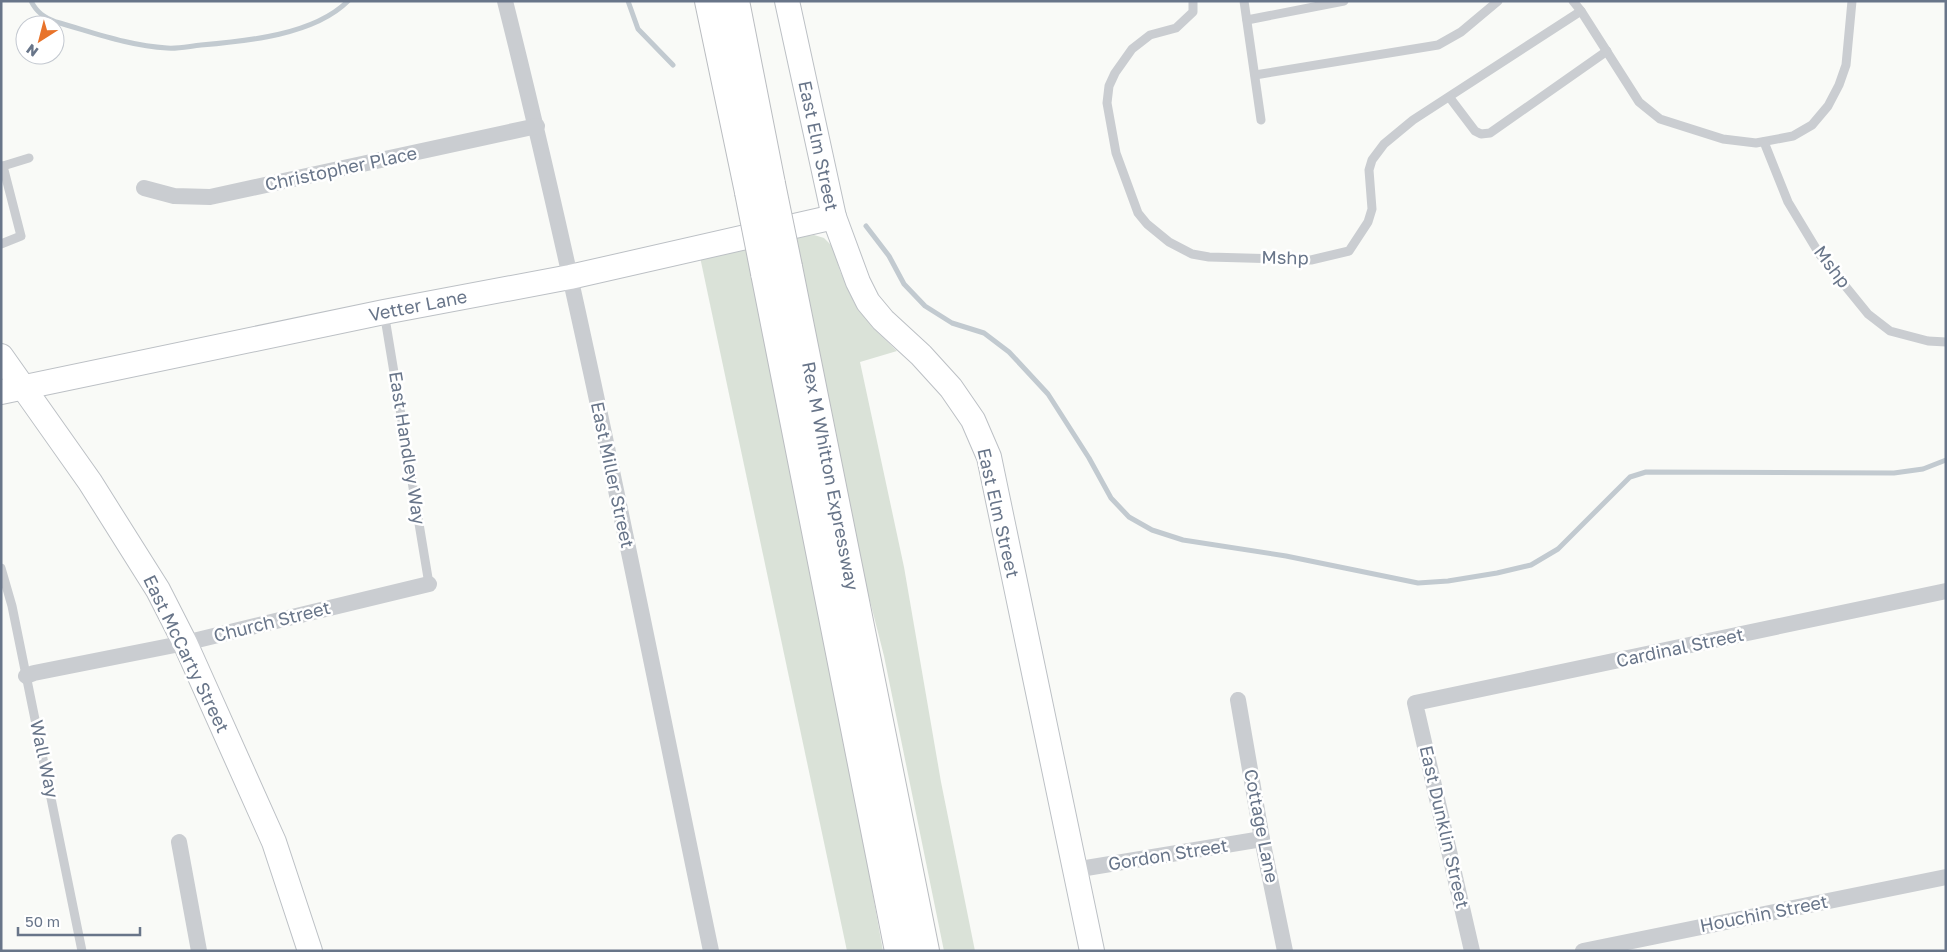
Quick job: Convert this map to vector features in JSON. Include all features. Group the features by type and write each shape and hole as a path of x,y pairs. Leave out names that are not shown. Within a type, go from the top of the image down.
{"highway":[{"name":"Rex M Whitton Expressway","path":"709,1 760,188"},
{"name":"Rex M Whitton Expressway","path":"735,1 760,188 899,951"},
{"name":"Rex M Whitton Expressway","path":"776,270 925,951"}],"street":[{"name":"East Miller Street","path":"505,1 537,126 570,277 711,951"},
{"name":"East Elm Street","path":"787,1 834,217 858,282 868,302 883,320 922,354 951,388 973,420 989,457 1092,951"},
{"name":"Christopher Place","path":"144,188 174,196 210,197 537,126"},
{"name":"Vetter Lane","path":"1,392 384,312 570,277 834,217"},
{"name":"East McCarty Street","path":"1,356 90,482 158,590 185,643 274,842 310,951"},
{"name":"Church Street","path":"26,676 185,643 429,584"},
{"name":"Cardinal Street","path":"1415,703 1946,591"},
{"name":"Cottage Lane","path":"1238,700 1262,839 1285,951"},
{"name":"East Dunklin Street","path":"1415,703 1472,951"},
{"name":"Gordon Street","path":"1074,870 1262,839"},
{"path":"179,842 199,951"},
{"name":"Houchin Street","path":"1583,951 1946,877"}],"lane":[{"name":"Mshp","path":"1193,1 1193,12 1176,28 1150,35 1132,49 1115,73 1109,86 1108,103 1116,153 1138,213 1147,224 1169,242 1192,254 1208,257 1311,260 1349,251 1368,222 1372,209 1369,170 1372,160 1384,144 1397,132 1582,11"},
{"path":"1244,1 1261,120"},
{"path":"1247,20 1344,1"},
{"path":"1255,75 1438,45 1461,32 1498,1"},
{"path":"1573,1 1582,11 1639,102 1660,119 1723,139 1756,144 1792,136 1812,125 1828,106 1839,85 1846,65 1852,1"},
{"path":"1450,98 1475,132 1481,134 1490,133 1607,51"},
{"name":"Mshp","path":"1764,142 1788,202 1820,255 1868,314 1890,330 1928,341 1946,342"},
{"path":"1,244 22,236 2,166 29,158"},
{"name":"East Handley Way","path":"384,312 429,584"},
{"name":"Wall Way","path":"1,568 12,606 82,951"}],"shaded area":[{"path":"814,235 824,238 833,247 840,271 855,304 873,328 897,351 860,362 904,567 941,782 975,951 944,951 884,656 854,538 794,238"},
{"path":"746,249 847,751 883,951 847,951 700,257"}],"waterway":[{"path":"31,1 41,14 56,22 125,42 171,48 239,41 299,29 317,22 348,1"},
{"path":"628,1 638,29 673,65"},
{"path":"866,226 889,256 904,284 925,306 952,323 984,333 1009,352 1048,394 1089,458 1111,498 1129,517 1152,530 1183,540 1286,556 1418,583 1448,581 1531,565 1558,549 1630,477 1646,472 1894,473 1923,469 1946,460"}]}
